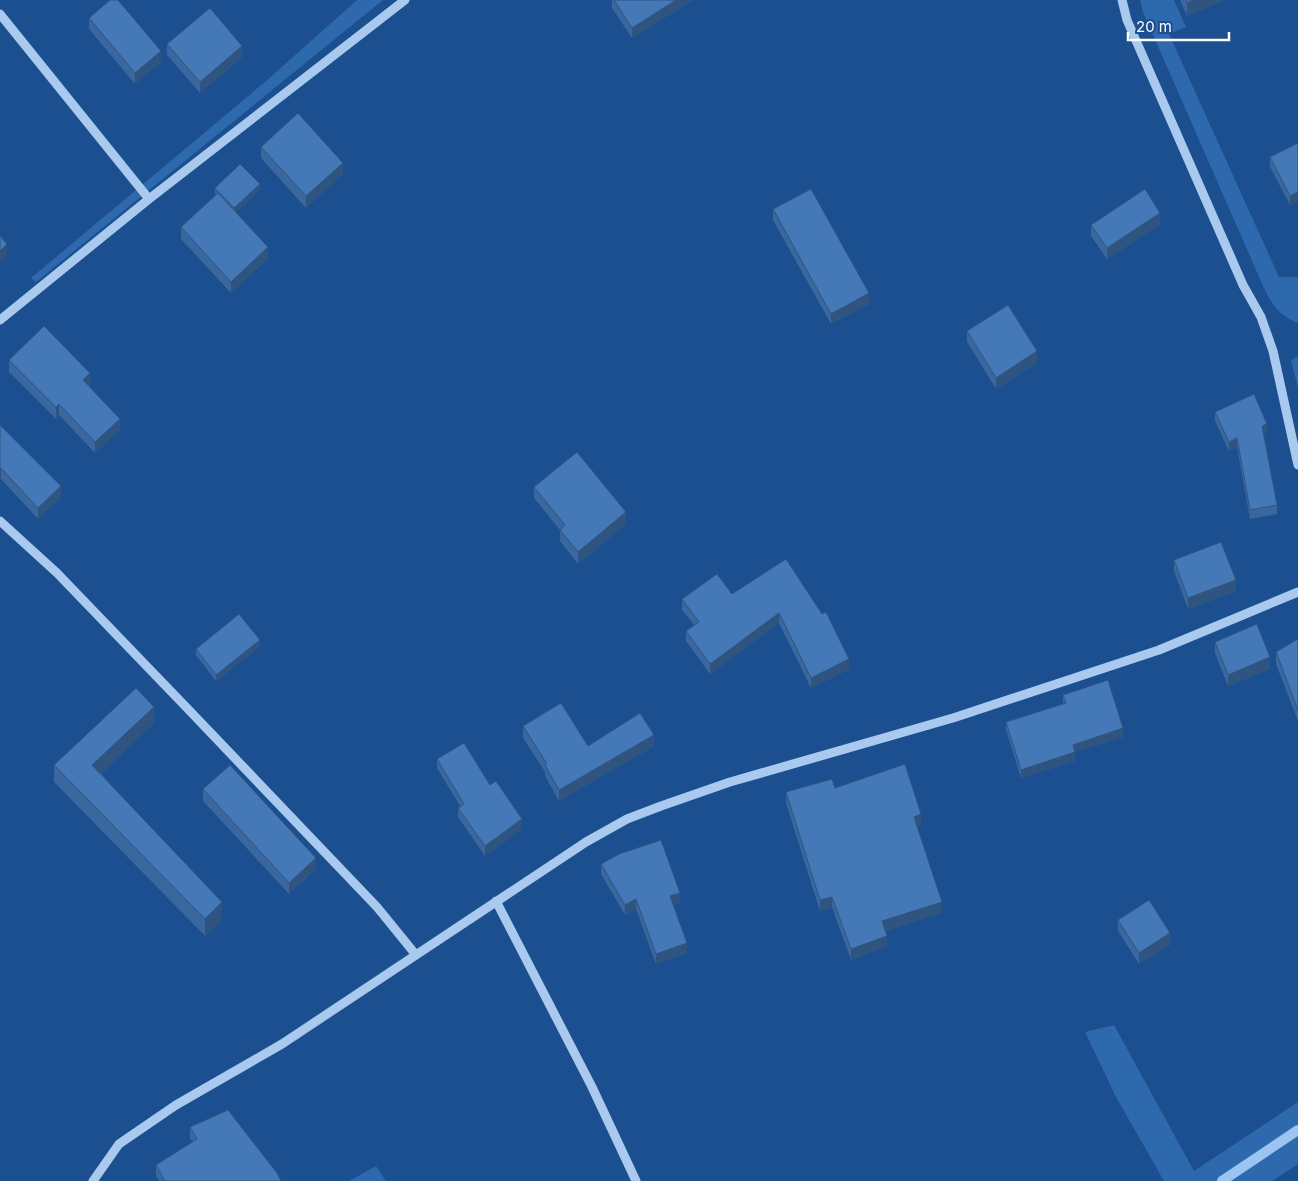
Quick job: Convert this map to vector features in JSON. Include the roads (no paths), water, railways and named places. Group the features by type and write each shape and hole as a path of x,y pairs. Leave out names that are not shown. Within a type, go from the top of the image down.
{"street":[{"path":"0,320 149,198 406,0"},
{"path":"1122,0 1127,20 1243,285 1261,317 1273,350 1298,465"},
{"path":"0,14 149,198"},
{"path":"0,520 57,573 377,906 416,955"},
{"path":"93,1181 119,1144 176,1105 282,1044 586,842 627,819 730,782 953,718 1159,650 1298,592"},
{"path":"496,901 592,1087 636,1181"}],"waterway":[{"path":"1222,1181 1298,1130"}]}
